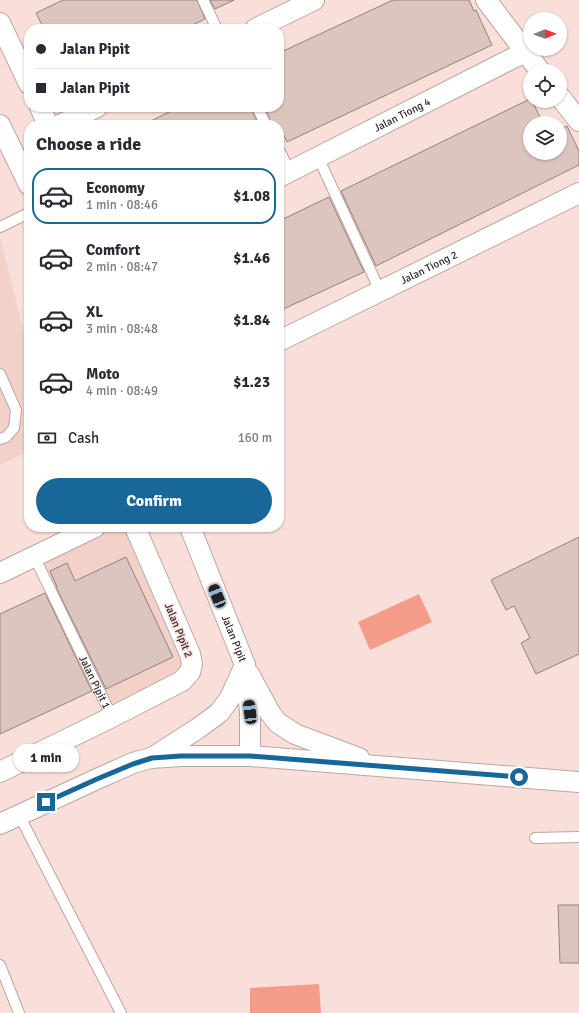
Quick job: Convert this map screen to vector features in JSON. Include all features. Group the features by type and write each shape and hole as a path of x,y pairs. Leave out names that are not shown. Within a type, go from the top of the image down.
{"street":[{"path":"265,24 314,0"},
{"path":"486,0 523,49"},
{"path":"0,23 24,73"},
{"name":"Jalan Tiong 4","path":"284,174 523,53"},
{"path":"528,56 534,64"},
{"path":"567,106 579,121"},
{"path":"70,120 87,112"},
{"path":"0,125 24,175"},
{"name":"Jalan Tiong 2","path":"284,339 579,192"},
{"path":"0,573 84,532"},
{"name":"Jalan Pipit 2","path":"112,717 182,681 190,672 192,664 190,654 137,532"},
{"name":"Jalan Pipit","path":"192,532 245,665 250,712 250,756"},
{"path":"152,758 219,713 230,698 245,665"},
{"path":"245,665 270,713 278,722 295,734 383,766"},
{"name":"Jalan Pipit 1","path":"0,772 112,717"},
{"path":"0,824 97,779 152,758 181,756 250,756 579,782"}],"lane":[{"path":"203,0 215,24"},
{"path":"318,157 380,291"},
{"path":"0,227 24,215"},
{"path":"0,374 16,410 14,428 6,437 0,439"},
{"name":"Jalan Pipit 1","path":"34,556 112,717"},
{"path":"19,815 120,1013"},
{"path":"535,838 579,837"},
{"path":"0,965 19,1013"}],"shaded area":[{"path":"0,238 24,333 24,453 0,465"},
{"path":"103,532 128,532 184,666 178,674 112,708 41,559"},
{"path":"419,594 432,622 370,650 358,622"},
{"path":"319,984 321,1013 250,1013 250,988"}],"building":[{"path":"63,0 197,0 205,19 194,24 42,24 36,13"},
{"path":"210,0 234,0 215,9"},
{"path":"393,0 469,0 474,11 476,10 492,45 287,142 284,136 284,120 270,120 267,112 284,112 284,51"},
{"path":"523,102 523,108 536,108 540,116 523,116 523,160 567,160 567,126 579,151 579,165 376,266 341,191"},
{"path":"169,112 252,112 256,120 153,120"},
{"path":"329,197 364,272 284,309 284,219"},
{"path":"579,537 579,654 536,674 521,643 530,638 514,606 506,610 491,580"},
{"path":"126,557 173,657 106,689 56,587 50,571 67,563 75,581"},
{"path":"45,593 92,691 0,734 0,614"},
{"path":"558,905 579,905 579,963 560,963"}],"route":[{"path":"46,802 133,764 152,758 181,756 250,756 519,777"}]}
